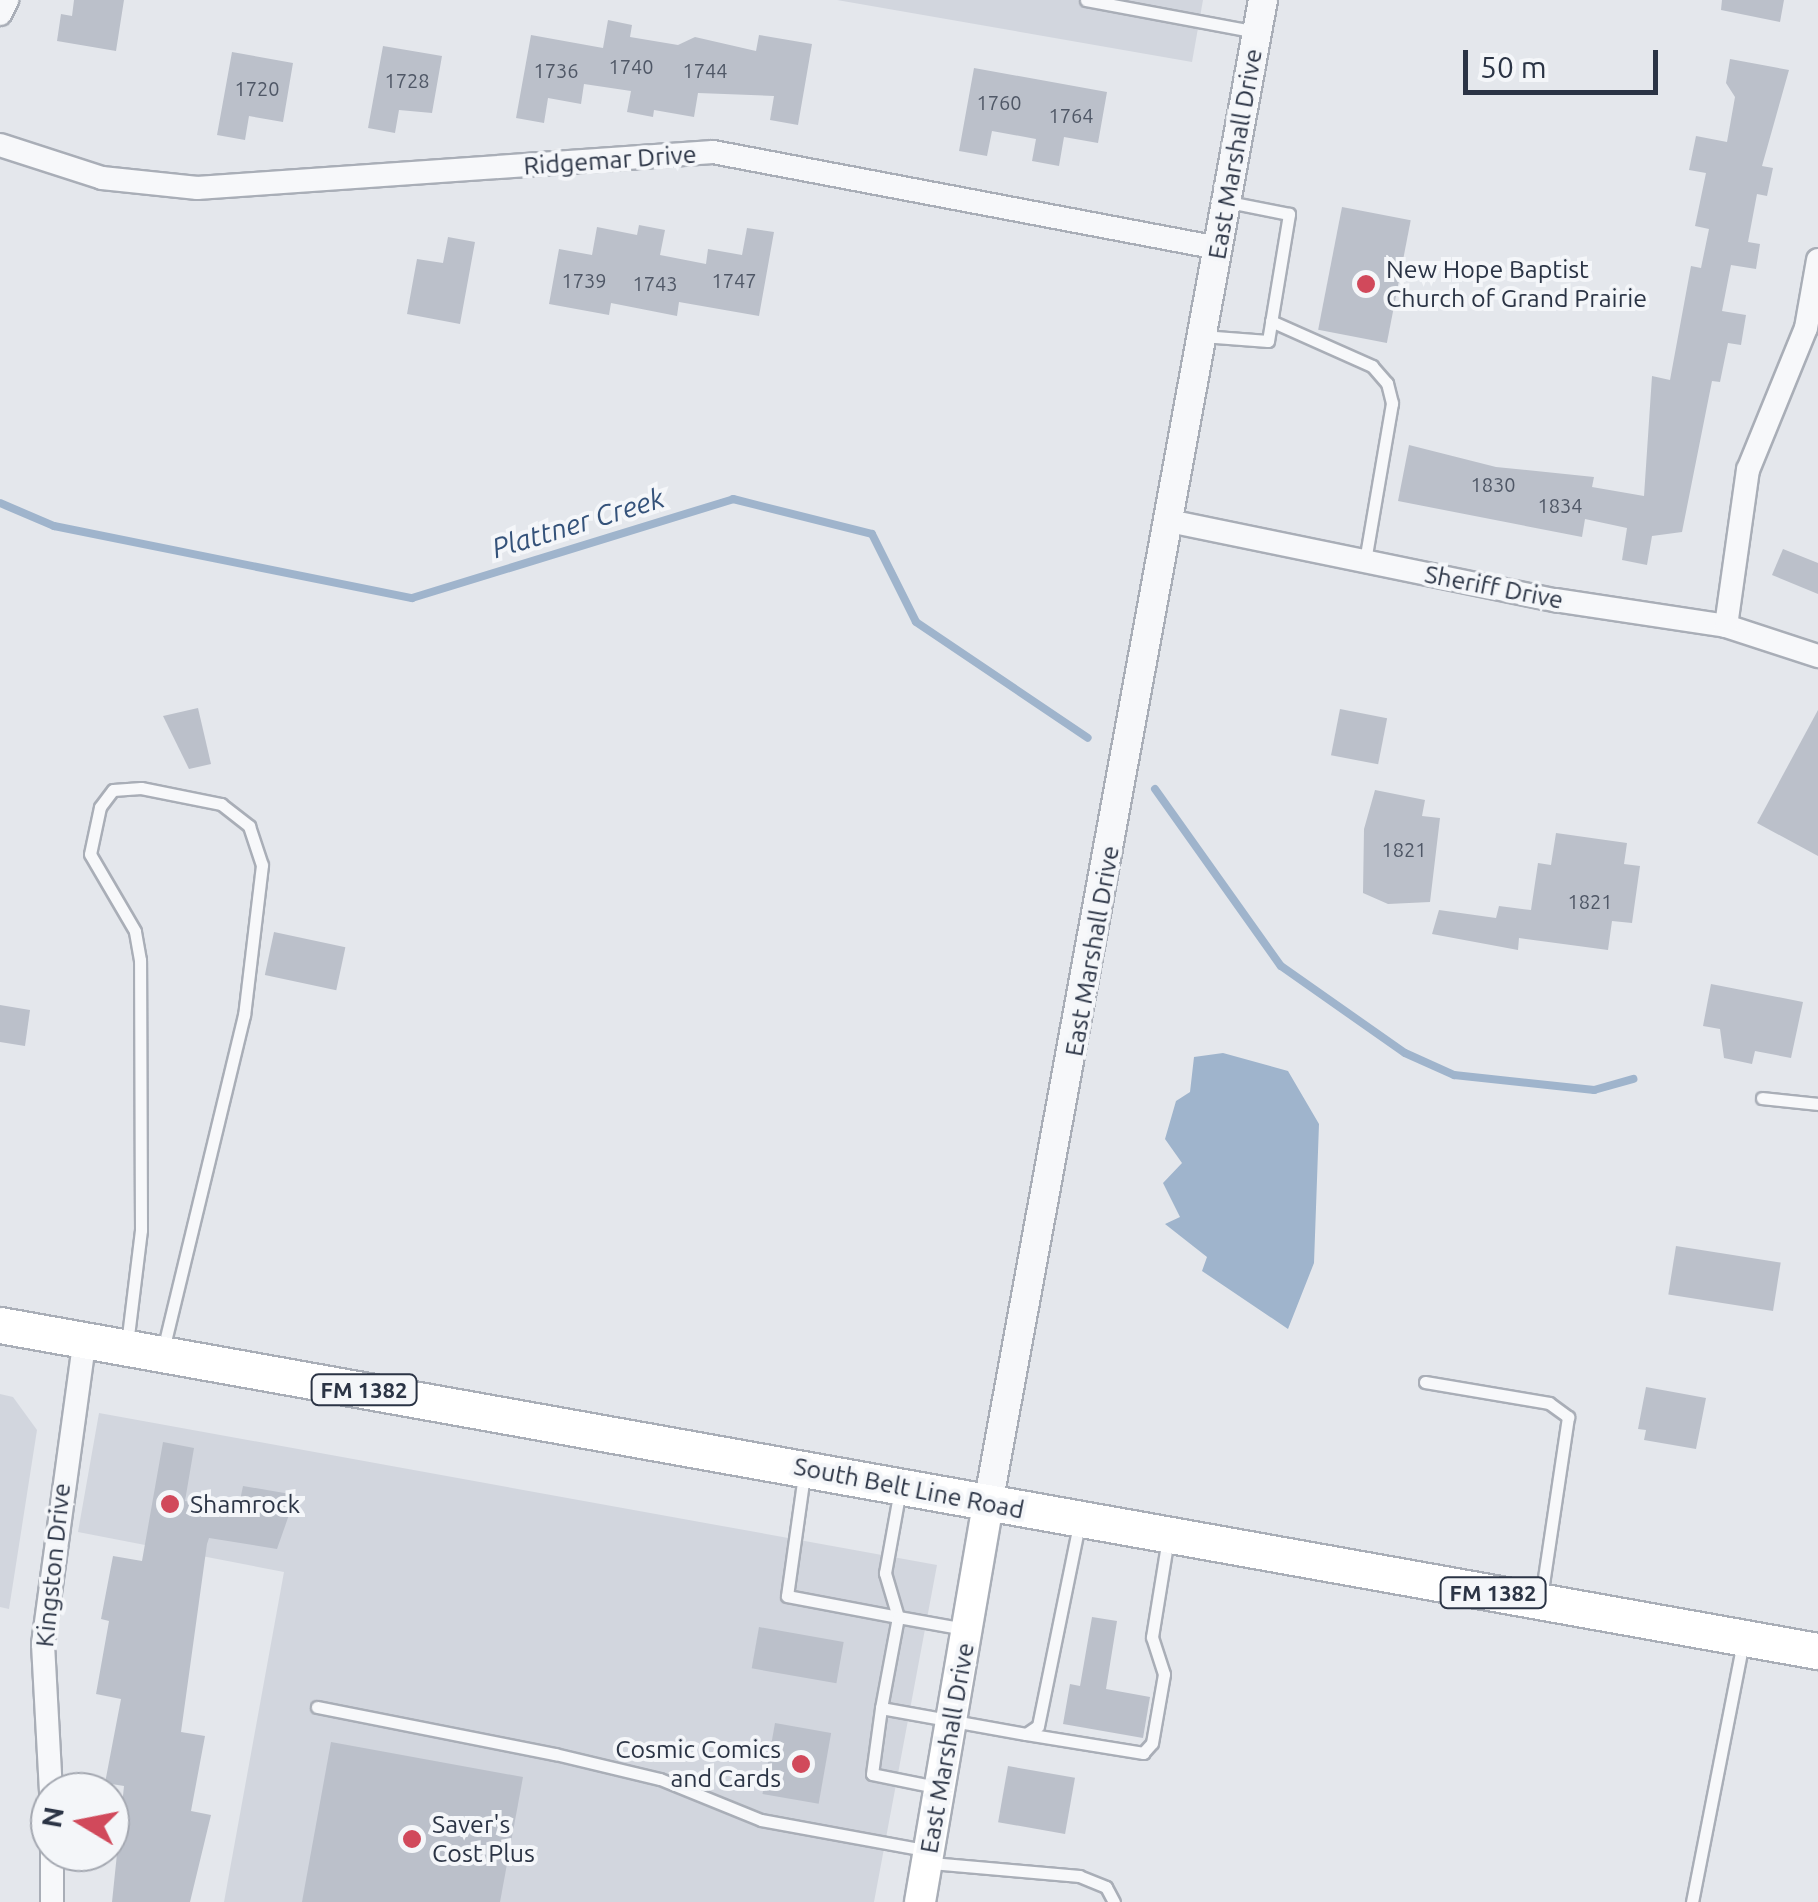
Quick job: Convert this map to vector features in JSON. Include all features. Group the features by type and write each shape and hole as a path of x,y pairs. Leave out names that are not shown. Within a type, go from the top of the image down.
{"main road":[{"name":"South Belt Line Road","path":"0,1324 1818,1651"},
{"name":"East Marshall Drive","path":"920,1902 988,1504"}],"street":[{"path":"0,14 7,0"},
{"name":"East Marshall Drive","path":"988,1504 1262,0"},
{"name":"Ridgemar Drive","path":"0,145 102,178 197,188 713,152 1218,248"},
{"path":"1726,626 1748,470 1806,328 1818,260"},
{"name":"Sheriff Drive","path":"1169,520 1365,561 1726,626 1818,656"},
{"name":"Kingston Drive","path":"50,1772 43,1644 86,1339"},
{"path":"52,1872 52,1902"}],"lane":[{"path":"1086,0 1257,32"},
{"path":"1202,336 1268,341 1289,214 1226,202"},
{"path":"1271,322 1372,366 1387,383 1392,403 1365,561"},
{"path":"127,1347 143,1175 140,960 135,931 90,854 100,806 114,790 140,788 222,804 249,826 262,865 244,1015 162,1353"},
{"path":"1762,1098 1818,1104"},
{"path":"1424,1382 1549,1403 1568,1418 1540,1601"},
{"path":"805,1468 787,1596 968,1630"},
{"path":"901,1487 885,1573 898,1617 872,1774 940,1788"},
{"path":"1026,1734 1038,1726 1080,1519"},
{"path":"880,1708 1143,1753 1152,1743 1164,1674 1152,1637 1168,1534"},
{"path":"1692,1902 1744,1638"},
{"path":"317,1707 660,1779 761,1820 928,1856 1079,1876 1106,1886 1114,1902"}],"shaded area":[{"path":"837,0 1203,0 1192,62"},
{"path":"0,1394 13,1397 37,1430 9,1609 0,1607"},
{"path":"99,1413 937,1565 874,1902 224,1902 284,1572 78,1532"}],"water":[{"path":"1223,1053 1288,1071 1319,1124 1314,1263 1288,1329 1202,1271 1207,1257 1165,1224 1180,1217 1163,1183 1182,1163 1165,1139 1176,1101 1190,1092 1194,1057"}],"building":[{"path":"74,0 124,0 116,51 57,41 61,14 72,16"},
{"path":"1722,0 1784,0 1780,22 1721,10"},
{"path":"608,20 632,25 630,37 678,45 695,37 756,51 759,35 812,44 798,125 770,120 774,96 698,93 694,117 654,110 653,117 627,112 631,91 584,84 581,104 548,98 544,123 516,118 531,35 603,48"},
{"path":"383,46 442,56 432,113 399,110 395,133 368,128"},
{"path":"232,52 293,63 283,122 249,116 245,140 217,135"},
{"path":"1730,59 1789,70 1762,166 1773,168 1767,196 1757,194 1748,242 1760,244 1756,269 1731,265 1722,311 1746,315 1741,345 1728,343 1720,382 1712,381 1682,532 1652,536 1647,565 1622,560 1627,528 1585,519 1582,537 1398,501 1409,445 1496,467 1594,477 1592,487 1644,496 1652,376 1670,380 1691,266 1701,268 1709,229 1695,226 1706,173 1689,170 1696,136 1727,142 1735,97 1726,83"},
{"path":"974,68 1107,92 1098,143 1064,137 1059,166 1032,161 1036,139 992,131 987,156 959,151"},
{"name":"New Hope Baptist Church of Grand Prairie","path":"1342,207 1411,220 1387,343 1318,330"},
{"path":"639,225 665,230 660,255 706,264 708,249 742,255 747,228 774,232 759,316 679,302 677,316 611,303 609,315 549,304 559,249 592,255 597,227 637,235"},
{"path":"448,237 475,242 460,324 407,314 417,259 443,263"},
{"path":"1783,549 1818,563 1818,594 1772,575"},
{"path":"198,708 211,764 189,769 163,716"},
{"path":"1340,709 1387,718 1378,764 1331,755"},
{"path":"1818,710 1818,856 1757,823"},
{"path":"1375,790 1425,800 1422,816 1440,818 1430,902 1388,904 1363,893 1364,829"},
{"path":"1556,833 1627,843 1624,864 1640,866 1632,923 1612,921 1608,950 1519,938 1518,950 1432,934 1439,910 1496,918 1499,906 1531,910 1538,863 1551,865"},
{"path":"274,932 345,947 336,990 265,975"},
{"path":"1711,984 1803,1002 1791,1058 1755,1051 1752,1064 1724,1058 1720,1029 1703,1026"},
{"path":"0,1005 30,1010 25,1046 0,1042"},
{"path":"1676,1246 1781,1263 1773,1311 1668,1294"},
{"path":"1646,1387 1706,1398 1696,1449 1644,1440 1646,1430 1638,1429"},
{"path":"163,1442 194,1448 185,1501 238,1510 243,1486 296,1495 277,1549 209,1538 207,1544 181,1732 205,1736 191,1811 211,1815 190,1902 112,1902 115,1872 130,1872 130,1772 107,1772 121,1699 96,1694 109,1621 101,1619 113,1556 142,1561"},
{"path":"1092,1617 1117,1621 1106,1689 1150,1697 1143,1738 1063,1724 1070,1684 1080,1686"},
{"path":"759,1627 844,1642 836,1683 752,1668"},
{"path":"775,1723 831,1733 819,1804 762,1794"},
{"name":"Saver's Cost Plus","path":"331,1742 523,1777 500,1902 302,1902"},
{"path":"1008,1766 1075,1778 1065,1834 998,1822"}],"waterway":[{"name":"Plattner Creek","path":"0,503 54,526 412,598 733,499 872,534 916,622 1088,738"},
{"name":"Plattner Creek","path":"1155,789 1281,966 1405,1053 1454,1075 1594,1090 1633,1079"}],"place":[{"name":"New Hope Baptist Church of Grand Prairie","path":"1366,284"},
{"name":"Shamrock","path":"170,1504"},
{"name":"Cosmic Comics and Cards","path":"801,1764"},
{"name":"Saver's Cost Plus","path":"412,1839"}]}
